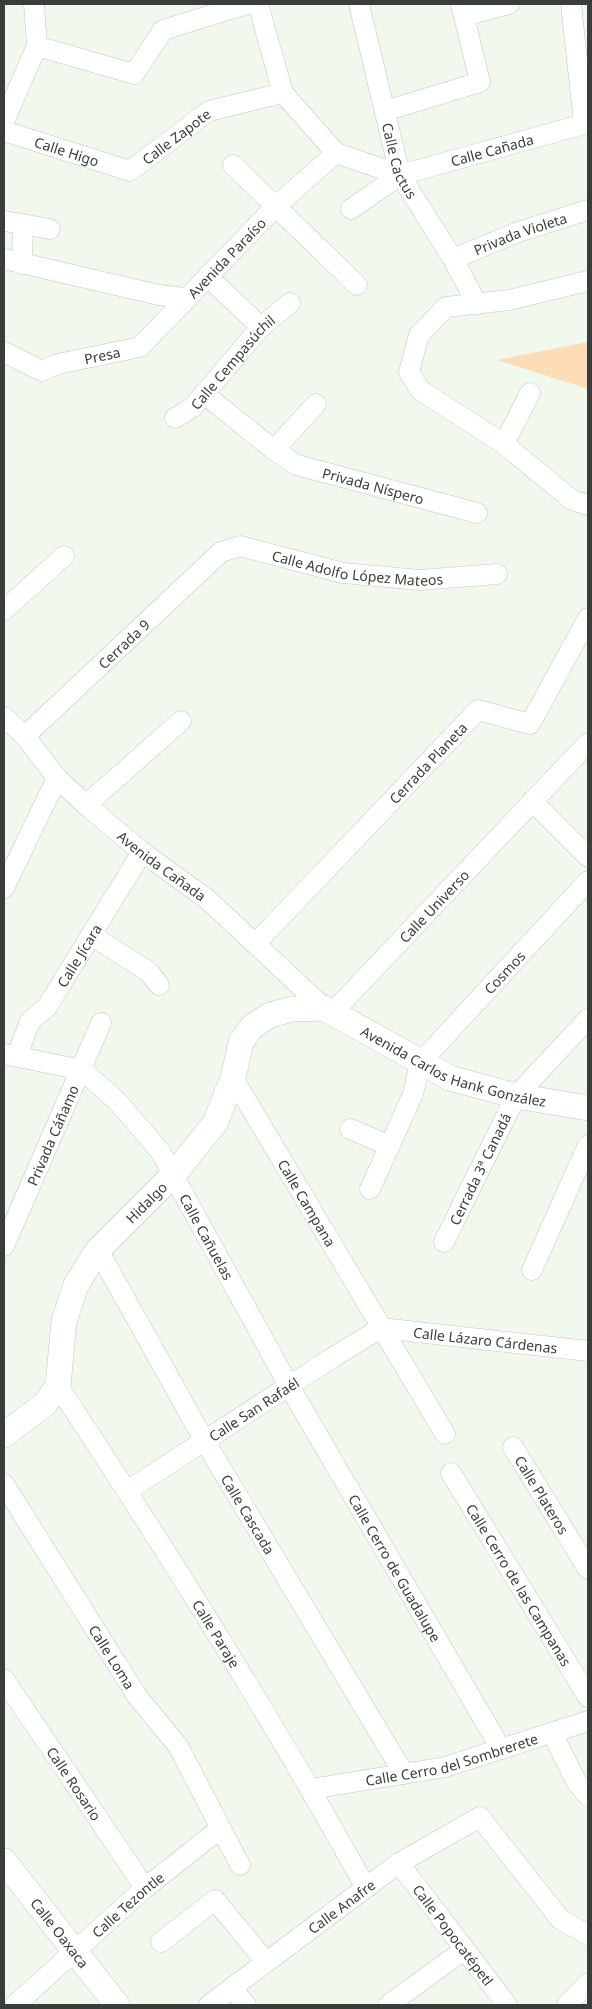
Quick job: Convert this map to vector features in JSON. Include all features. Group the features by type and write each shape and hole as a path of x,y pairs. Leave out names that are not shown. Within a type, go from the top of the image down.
{"street":[{"path":"4,121 36,46 34,4"},
{"path":"36,46 134,74 163,30 247,4"},
{"path":"258,4 283,93 336,153 400,174"},
{"name":"Calle Cactus","path":"359,4 400,174 454,259 477,304"},
{"path":"385,112 480,82 462,10 509,4"},
{"path":"577,9 586,124"},
{"name":"Calle Zapote","path":"130,172 209,111 283,93"},
{"name":"Calle Higo","path":"4,121 130,172"},
{"name":"Calle Cañada","path":"400,174 586,124"},
{"name":"Avenida Paraíso","path":"13,262 159,295 185,298 276,206 336,153"},
{"path":"233,165 358,285"},
{"path":"351,209 400,174"},
{"name":"Privada Violeta","path":"454,259 518,232 588,210"},
{"path":"13,262 14,223 50,228"},
{"path":"207,276 261,328"},
{"path":"580,502 504,444 420,390 409,372 419,335 446,307 509,300 588,281"},
{"name":"Presa","path":"4,352 42,371 58,364 140,347 185,298"},
{"name":"Calle Cempasúchil","path":"174,418 193,407 261,328 290,303"},
{"path":"504,444 530,393"},
{"name":"Privada Níspero","path":"204,394 274,450 297,465 477,513"},
{"path":"274,450 316,404"},
{"name":"Calle Adolfo López Mateos","path":"221,552 240,546 343,573 391,578 420,580 497,574"},
{"name":"Cerrada 9","path":"25,736 221,552"},
{"path":"4,610 64,556"},
{"name":"Cerrada Planeta","path":"256,943 478,710 530,724 588,618"},
{"name":"Avenida Cañada","path":"4,717 25,736 57,778 86,805 142,852 207,898 329,1009"},
{"path":"86,805 181,721"},
{"name":"Calle Universo","path":"329,1009 588,743"},
{"path":"4,888 57,778"},
{"path":"532,801 588,857"},
{"name":"Calle Jícara","path":"10,1055 30,1022 47,1007 142,852"},
{"name":"Cosmos","path":"420,1063 588,881"},
{"path":"91,935 149,972 159,985"},
{"name":"Hidalgo","path":"58,1386 64,1321 76,1285 98,1250 199,1146 215,1123 233,1078 242,1042 253,1026 270,1015 292,1009 329,1009"},
{"name":"Avenida Carlos Hank González","path":"329,1009 420,1063 450,1078 516,1096 588,1108"},
{"name":"Cerrada 3ª Canadá","path":"444,1242 516,1096 588,1019"},
{"name":"Privada Cáñamo","path":"4,1246 101,1023"},
{"name":"Calle Cañuelas","path":"10,1055 82,1070 117,1100 160,1150 289,1386"},
{"path":"370,1189 413,1094 420,1063"},
{"name":"Calle Campana","path":"233,1078 381,1328"},
{"path":"350,1129 390,1146"},
{"path":"532,1270 588,1145"},
{"name":"Calle Cascada","path":"98,1250 204,1440 404,1774"},
{"path":"381,1328 445,1434"},
{"name":"Calle Lázaro Cárdenas","path":"381,1328 588,1351"},
{"name":"Calle San Rafaél","path":"127,1491 381,1328"},
{"path":"4,1435 45,1404 58,1386"},
{"name":"Calle Paraje","path":"58,1386 127,1491 311,1789 366,1888"},
{"name":"Calle Cerro de Guadalupe","path":"289,1386 500,1749"},
{"name":"Calle Plateros","path":"512,1447 588,1569"},
{"name":"Calle Cerro de las Campanas","path":"451,1473 588,1697"},
{"name":"Calle Loma","path":"4,1484 137,1696 178,1746 240,1865"},
{"name":"Calle Rosario","path":"4,1679 145,1888"},
{"name":"Calle Cerro del Sombrerete","path":"311,1789 445,1767 588,1721"},
{"path":"552,1733 577,1783 588,1796"},
{"name":"Calle Anafre","path":"209,2005 399,1863 480,1817 560,1919 588,1935"},
{"name":"Calle Tezontle","path":"14,2005 145,1888 222,1828"},
{"name":"Calle Oaxaca","path":"4,1861 117,2005"},
{"name":"Calle Popocatépetl","path":"399,1863 507,2005"},
{"path":"161,1942 215,1900 266,1962"},
{"path":"388,2005 464,1950"},
{"path":"571,2004 588,1983"},
{"path":"232,1988 246,2005"},
{"path":"4,2001 7,2005"}],"shaded area":[{"path":"588,342 588,389 497,360"}]}
